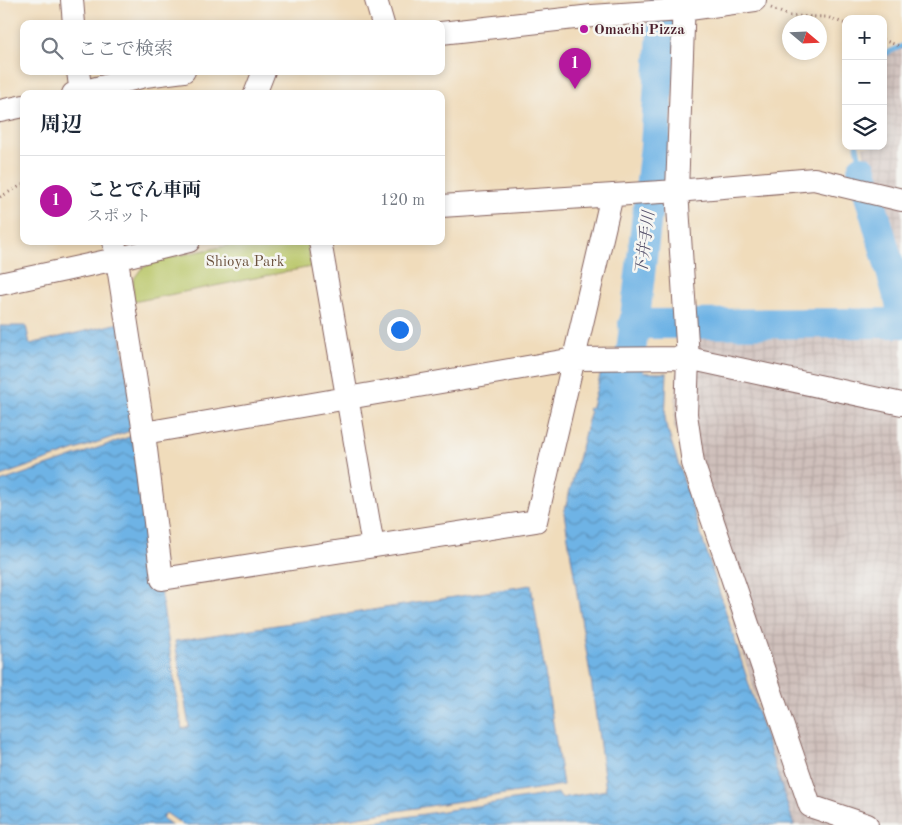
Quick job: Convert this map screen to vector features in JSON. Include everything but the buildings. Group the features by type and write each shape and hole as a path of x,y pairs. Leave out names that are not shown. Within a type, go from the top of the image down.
{"street":[{"path":"72,0 74,20"},
{"path":"376,0 382,20"},
{"path":"445,33 592,16 754,1"},
{"path":"674,8 672,191 685,307 686,414 693,463 810,806 867,825"},
{"path":"78,88 153,75"},
{"path":"257,90 262,75"},
{"path":"0,111 20,107"},
{"path":"445,206 672,191 814,179 902,200"},
{"path":"115,250 144,433 162,579 536,521 583,358 612,194"},
{"path":"0,284 115,250 156,245"},
{"path":"321,245 373,546"},
{"path":"144,433 583,358 684,352 902,404"}],"path":[{"path":"754,1 789,16 827,17 842,23"},
{"path":"887,41 902,47"},
{"path":"0,197 20,186"}],"shaded area":[{"path":"902,47 902,308 863,150 887,150 887,54"},
{"path":"902,323 902,825 794,825 674,425 679,335"}],"green space":[{"name":"Shioya Park","path":"230,245 308,245 311,267 133,302 133,280 141,269 157,260"}],"water":[{"path":"119,323 134,421 130,431 0,476 0,326 26,326 30,344"},
{"path":"601,372 667,373 665,422 794,825 354,825 558,793 561,798 606,790 591,680 564,513 590,413 588,409 592,407"},
{"path":"132,436 137,440 182,729 189,727 175,641 531,585 563,785 308,825 183,825 166,813 162,818 172,825 0,825 0,482"}],"waterway":[{"name":"下井手川","path":"624,412 655,146 664,0"},
{"path":"887,53 902,46"},
{"path":"858,150 862,170"},
{"path":"862,170 902,310"},
{"path":"633,324 902,323"}],"place":[{"name":"Omachi Pizza","path":"584,29"},
{"name":"ことでん車両","path":"575,89"}]}
